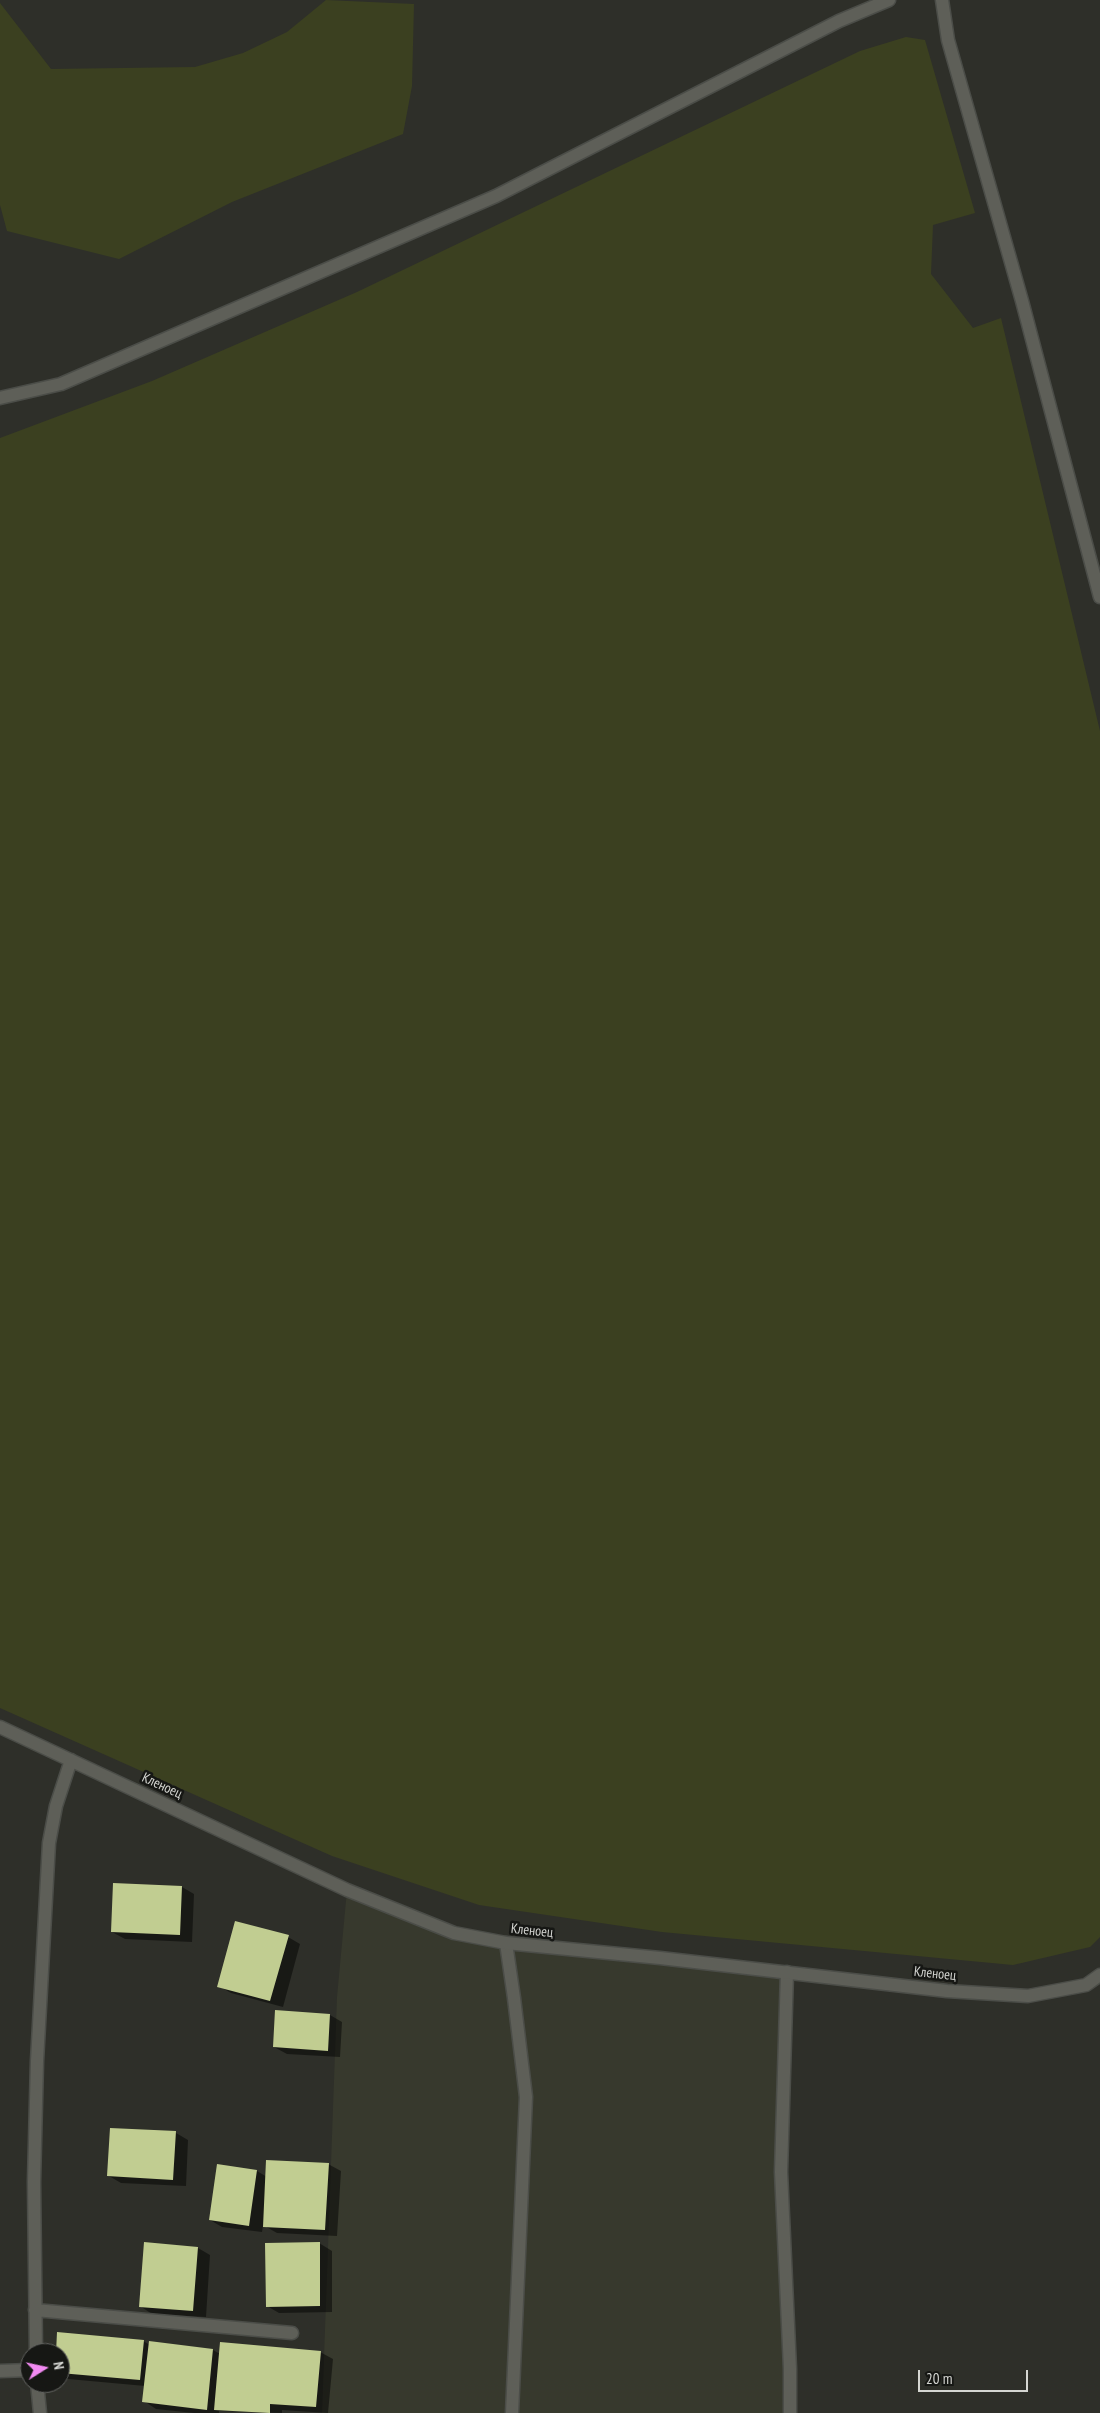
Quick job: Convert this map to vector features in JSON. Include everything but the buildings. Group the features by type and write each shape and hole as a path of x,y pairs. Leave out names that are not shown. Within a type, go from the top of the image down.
{"street":[{"path":"0,398 61,384 496,196 839,21 889,0"},
{"path":"942,0 948,40 1022,301 1100,597"},
{"name":"Кленоец","path":"0,1727 347,1890 454,1933 506,1943 787,1972 947,1991 1028,1996 1086,1985 1100,1975"},
{"path":"36,2343 34,2182 37,2061 49,1843 56,1806 71,1760"},
{"path":"506,1943 526,2097 512,2413"},
{"path":"787,1972 781,2172 790,2369 790,2413"},
{"path":"35,2310 292,2333"},
{"path":"0,2372 20,2371"},
{"path":"38,2393 40,2413"}],"shaded area":[{"path":"347,1890 454,1933 787,1972 781,2172 790,2413 322,2413 337,1997"}],"green space":[{"path":"326,0 414,4 412,86 403,134 232,202 119,259 7,231 0,205 0,3 51,69 195,67 243,53 287,32"},
{"path":"906,37 925,40 975,213 933,225 931,274 973,328 1001,318 1100,731 1100,1937 1090,1947 1013,1965 662,1932 479,1905 332,1856 0,1708 0,438 152,381 357,292 860,51"}]}
